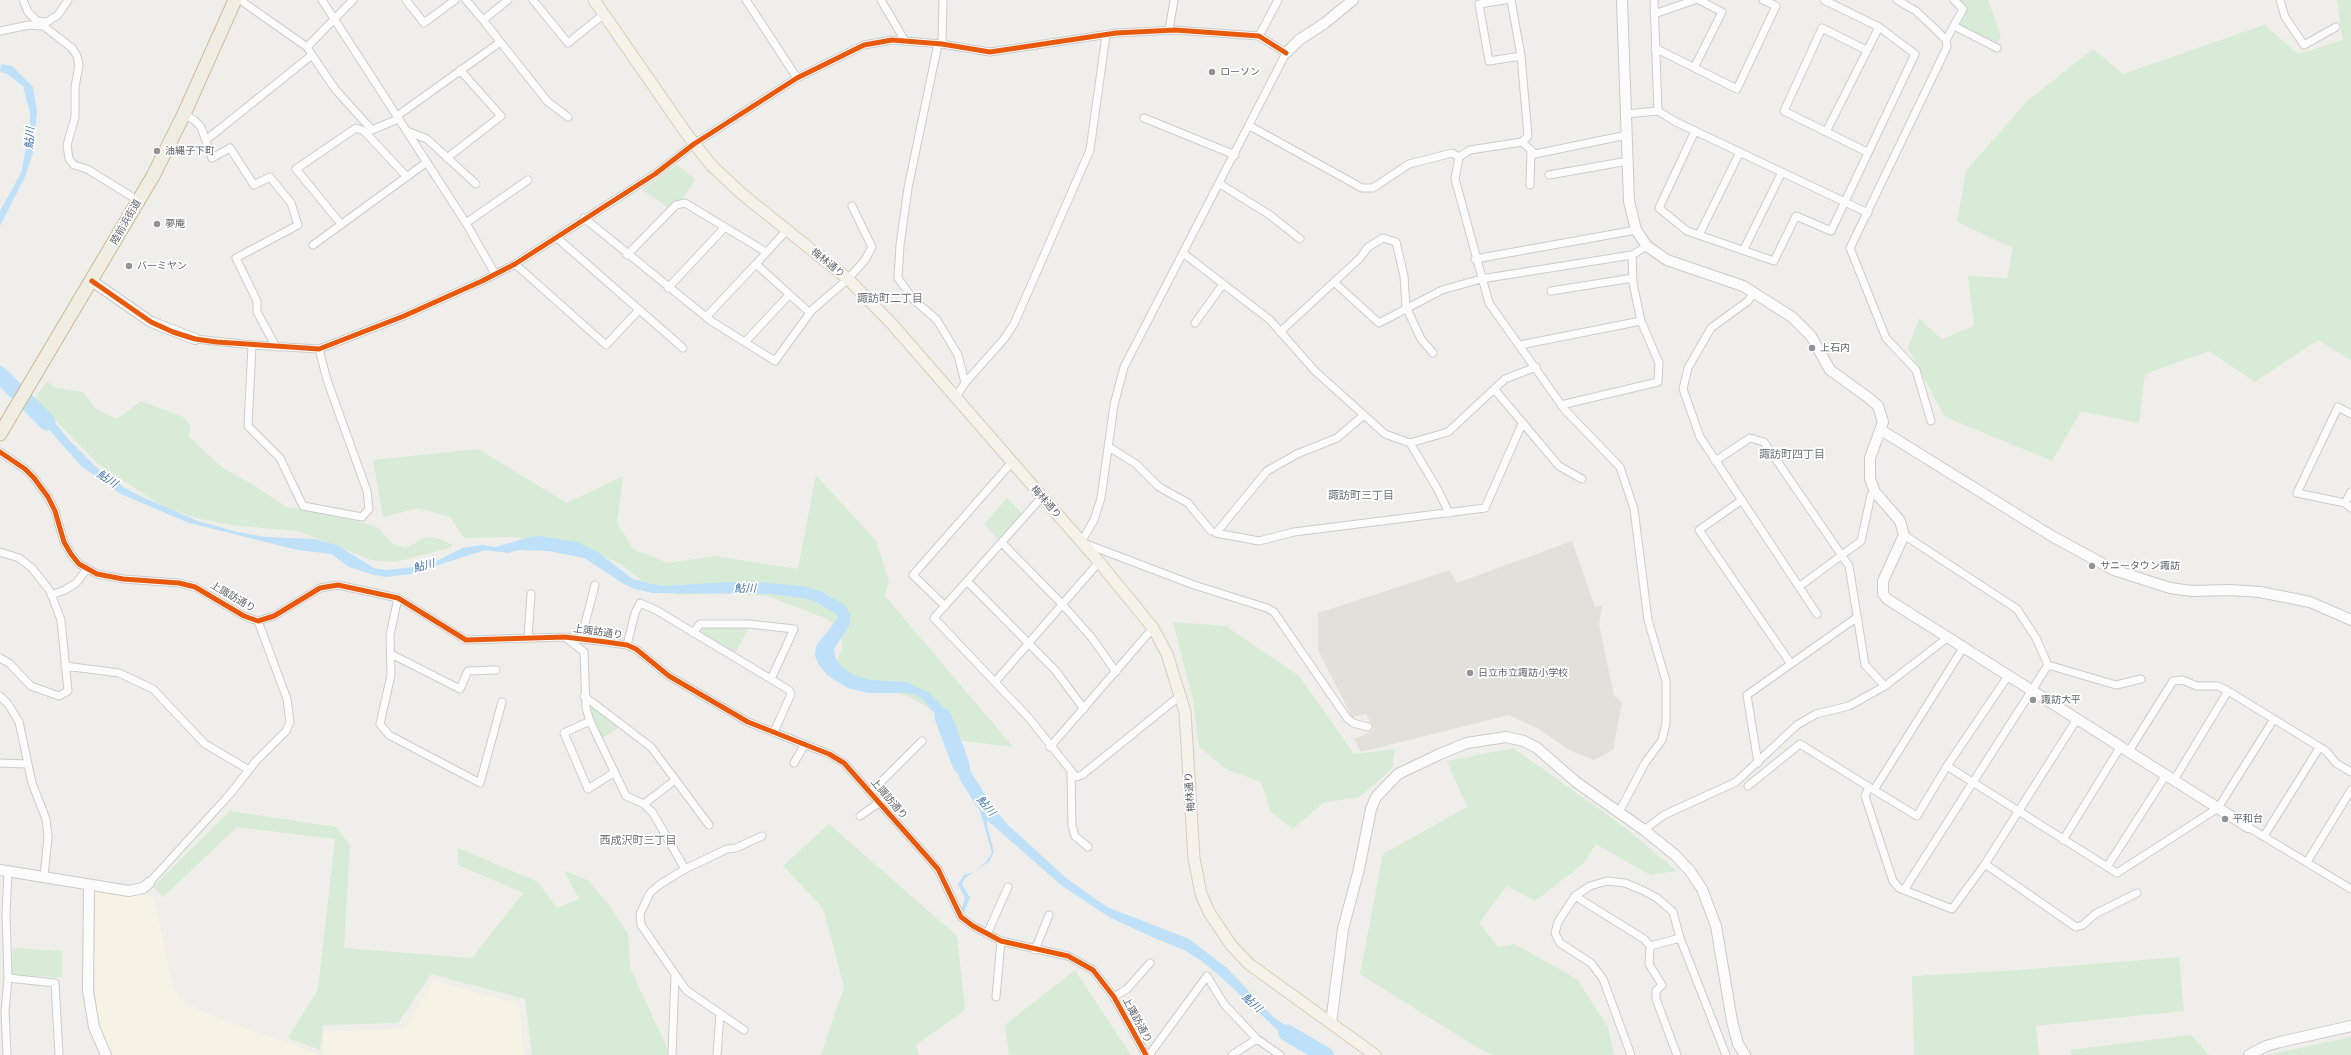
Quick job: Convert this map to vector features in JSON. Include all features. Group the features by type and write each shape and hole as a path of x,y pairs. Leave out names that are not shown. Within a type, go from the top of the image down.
{"highway":[{"name":"陸前浜街道","path":"0,434 139,201 184,114 234,0"}],"main road":[{"name":"梅林通り","path":"594,0 694,144 730,184 848,279 892,324 1100,562 1153,628 1167,654 1181,694 1187,735 1194,858 1201,894 1220,930 1231,946 1249,964 1375,1055"}],"street":[{"path":"23,0 28,12 39,24 72,48 77,56 78,65 75,87 75,117 67,145 69,158 74,165 92,171 139,201"},
{"path":"0,30 47,22 58,15 68,0"},
{"path":"240,0 307,47 335,89 407,177"},
{"path":"322,0 466,223 495,274"},
{"path":"307,47 353,0"},
{"path":"406,0 424,23 455,0"},
{"path":"466,0 547,101 568,117"},
{"path":"483,20 508,0"},
{"path":"533,0 568,43 604,14"},
{"path":"746,0 797,78"},
{"path":"881,0 905,41"},
{"path":"943,0 940,44 908,188 900,245 898,278 913,299 937,320 958,355 965,383"},
{"path":"1169,30 1174,0"},
{"path":"1259,36 1278,0"},
{"path":"1353,0 1325,23 1299,40 1286,53 1250,126 1124,367 1114,405 1101,498 1094,520 1081,542 1194,585 1267,608 1274,612 1347,718 1353,724 1368,727"},
{"path":"1506,0 1479,4 1489,61 1521,56"},
{"path":"1512,0 1521,56 1528,136 1522,142 1470,150 1459,157 1455,179 1475,259 1488,303 1536,367 1561,405 1620,467 1634,509 1648,620 1666,681 1666,723 1662,740 1645,763 1619,812"},
{"path":"1622,0 1629,206 1636,230 1646,246 1667,260 1728,280 1754,292 1801,323 1811,336 1830,370 1878,406 1882,422 1881,430 1873,448 1869,467 1870,479 1875,492 1900,521 1904,535 1883,581 1883,594 1887,600 2248,827 2351,889"},
{"path":"1654,0 1658,112"},
{"path":"1654,14 1695,0"},
{"path":"1694,68 1722,12 1699,0"},
{"path":"1655,48 1737,90 1776,6 1763,0"},
{"path":"1695,131 1659,208 1687,231 1744,249 1774,261 1796,216 1831,231 1867,152 1915,54 1879,26 1824,0"},
{"path":"1897,0 1916,11 1946,40 1947,47 1850,248 1886,338 1916,370 1931,421"},
{"path":"1946,40 1963,9 1954,0"},
{"path":"2280,0 2285,18 2304,45 2336,27"},
{"path":"1826,132 1879,26"},
{"path":"1954,26 1997,48"},
{"path":"1866,50 1822,28 1784,111 1867,152"},
{"path":"92,281 151,322 173,332 195,339 252,346 319,349 404,316 515,264 584,218 655,174 694,144 797,78 864,45 892,40 940,44 990,52 1106,35 1169,30 1259,36 1286,53"},
{"path":"956,397 965,383 1004,339 1014,324 1090,150 1106,35"},
{"path":"342,224 296,169 356,128 368,131 397,117 499,43"},
{"path":"206,140 312,55"},
{"path":"448,158 501,116 460,70"},
{"path":"1626,114 1658,112 1868,213"},
{"path":"184,114 194,120 201,127 212,158 230,148 254,185 270,177 291,203 298,225 236,258 257,301 257,312 276,347"},
{"path":"1144,118 1235,155"},
{"path":"1250,126 1362,188 1373,188 1409,164 1452,153 1459,157"},
{"path":"407,131 427,139 476,184"},
{"path":"1522,142 1535,154 1627,135"},
{"path":"1530,185 1531,150"},
{"path":"1699,235 1740,152"},
{"path":"1549,175 1628,161"},
{"path":"313,245 427,162"},
{"path":"1744,249 1782,172"},
{"path":"466,223 528,180"},
{"path":"1220,184 1270,215 1300,239"},
{"path":"627,255 676,205 685,203 766,252"},
{"path":"584,218 627,255 706,317 775,361 810,314 848,279 865,260 872,247 852,206"},
{"path":"668,288 725,227"},
{"path":"706,317 787,230"},
{"path":"1475,259 1636,230"},
{"path":"556,238 638,311 683,348"},
{"path":"1280,332 1360,258 1368,247 1383,238 1396,242 1404,276 1406,307 1421,339 1433,353"},
{"path":"1334,282 1379,323 1406,307 1442,290 1481,279 1632,255 1646,246"},
{"path":"1183,253 1270,320 1315,372 1385,434 1410,443 1448,432 1506,380 1536,367"},
{"path":"1561,405 1658,382 1659,363 1641,321 1633,278 1632,255"},
{"path":"515,264 606,345 638,311"},
{"path":"756,264 810,314"},
{"path":"1551,291 1633,278"},
{"path":"1195,323 1223,284"},
{"path":"1754,292 1748,301 1711,328 1688,368 1683,389 1700,437 1800,586 1817,614"},
{"path":"745,342 789,295"},
{"path":"1520,345 1641,321"},
{"path":"252,346 248,426 280,458 303,506 362,517 369,509 367,491 327,380 319,349"},
{"path":"1495,390 1522,424 1559,466 1582,479"},
{"path":"2351,414 2338,408 2297,493 2348,506 2351,492"},
{"path":"1364,415 1336,438 1297,454 1267,471 1216,533 1259,541 1294,532 1485,508 1522,424"},
{"path":"1881,430 2050,535 2114,570 2170,588 2260,592 2310,602 2351,620"},
{"path":"1715,461 1750,438 1764,442 1841,556 1850,566 1856,618 1865,665 1885,686"},
{"path":"1410,443 1438,490 1449,513"},
{"path":"1109,447 1136,464 1159,486 1188,503 1211,530"},
{"name":"上諏訪通り","path":"0,452 25,469 41,488 55,511 68,548 79,564 107,577 180,583 195,587 244,616 258,621 274,616 309,592 329,585 347,586 398,598 466,640 565,637 627,645 696,693 748,722 830,754 844,763 938,869 961,917 987,934 1001,941 1035,950 1063,955 1082,962 1093,970 1114,997 1146,1055"},
{"path":"945,606 913,575 1012,462"},
{"path":"1800,586 1861,541 1871,494 1875,492"},
{"path":"1042,497 934,618 1029,718 1050,747 1076,777 1082,775 1181,694"},
{"path":"1742,500 1699,530 1791,664"},
{"path":"1904,535 2017,609 2036,638 2048,665 2116,685 2141,679"},
{"path":"1002,543 1062,604 1092,638 1116,672"},
{"path":"0,552 19,558 32,568 51,595 61,620 68,691 59,696 30,686 9,663 0,658"},
{"path":"995,682 1100,562"},
{"path":"51,595 65,590 76,583 87,569"},
{"path":"967,581 1055,670 1084,709"},
{"path":"581,638 595,584"},
{"path":"528,638 531,594"},
{"path":"398,598 390,635 392,675 380,724 389,735 480,783 502,702"},
{"path":"627,645 635,613 640,603 656,610 784,686 792,694 774,732"},
{"path":"1758,763 1747,695 1856,618"},
{"path":"7,1055 5,1012 8,978 4,871 129,891 143,888 149,883 230,794 249,770 278,742 286,731 290,722 287,699 258,621"},
{"path":"693,633 700,624 749,624 794,629 771,679"},
{"path":"1050,747 1153,628"},
{"path":"565,637 584,652 584,696 590,721 626,796 644,804 653,813 685,869"},
{"path":"1644,830 1664,815 1736,782 1797,726 1816,714 1849,706 1885,686 1947,638"},
{"path":"1963,648 1866,796 1893,881 1904,890 1952,909 1985,864 2076,719"},
{"path":"391,654 460,689 468,671 496,670"},
{"path":"1904,890 2048,665"},
{"path":"65,666 119,673 153,689 205,744 249,770"},
{"path":"1748,786 1800,744 1917,816 1947,766 2008,676"},
{"path":"2063,840 2173,681 2182,680 2197,686 2218,686 2228,691 2326,751 2336,763 2351,772"},
{"path":"2107,867 2228,691"},
{"path":"0,696 8,704 19,722 27,764 46,825 48,837 44,877"},
{"path":"584,696 651,747 710,825"},
{"path":"1947,766 2117,873 2218,808 2274,719"},
{"path":"590,721 564,733 588,789 614,772"},
{"path":"1331,1023 1343,929 1359,870 1376,797 1386,784 1398,774 1467,743 1506,737 1524,741 1537,748 1576,782 1644,830 1675,855 1702,889 1716,926 1732,1021 1738,1044 1744,1055"},
{"path":"871,792 922,741"},
{"path":"794,763 805,744"},
{"path":"2264,836 2319,748"},
{"path":"0,763 27,764"},
{"path":"1071,771 1072,826 1075,836 1088,847"},
{"path":"644,804 675,780"},
{"path":"2307,862 2351,790"},
{"path":"860,816 880,802"},
{"path":"744,1030 686,990 641,925 640,914 650,893 659,884 685,869 727,849 736,848 762,836"},
{"path":"1985,864 2076,927 2083,925 2095,914 2137,893"},
{"path":"1631,1055 1604,979 1591,963 1560,943 1557,938 1556,927 1558,922 1575,896 1590,886 1602,883 1626,882 1657,898 1672,912 1680,938 1726,1055"},
{"path":"89,885 88,991 94,1027 106,1055"},
{"path":"987,934 1008,887"},
{"path":"1575,896 1644,939 1650,946 1649,964 1662,985 1656,991 1656,999 1677,1055"},
{"path":"1035,950 1049,915"},
{"path":"1650,946 1680,938"},
{"path":"996,997 1001,941"},
{"path":"1114,997 1127,989 1150,963"},
{"path":"672,1055 675,976"},
{"path":"1149,1055 1207,976 1224,1004 1257,1039 1280,1055"},
{"path":"8,978 55,982 59,1055"},
{"path":"716,1055 720,1014"},
{"path":"2249,1055 2266,1046 2280,1042 2351,1026"},
{"path":"1232,1055 1257,1039"}],"shaded area":[{"name":"日立市立諏訪小学校","path":"1572,541 1595,607 1602,606 1599,624 1614,696 1622,702 1613,750 1594,760 1569,750 1539,729 1509,715 1361,752 1354,739 1374,730 1366,714 1352,717 1318,650 1318,613 1450,570 1457,583"},
{"path":"95,892 153,896 173,987 180,999 195,1008 225,1021 321,1055 111,1055 97,1020 93,942"},
{"path":"434,981 519,1004 524,1055 323,1055 324,1032 404,1029"}],"green space":[{"path":"1958,0 1988,0 2001,36 1997,44 1960,25 1966,9"},
{"path":"2337,0 2351,0 2351,360 2318,340 2255,382 2209,351 2145,374 2139,423 2081,411 2052,461 1945,417 1908,348 1919,319 1942,339 1974,326 1968,276 2007,278 2013,248 1957,222 1966,171 2027,101 2093,49 2123,74 2264,25 2298,54 2343,40"},
{"path":"677,165 695,179 685,196 672,210 642,190"},
{"path":"47,381 56,388 83,392 96,409 117,419 141,401 183,417 190,425 189,437 223,468 255,486 286,507 322,513 376,526 392,543 405,548 427,537 440,539 453,545 446,549 395,562 372,560 298,531 238,526 196,518 162,506 97,463 35,398"},
{"path":"478,449 567,503 623,476 617,523 633,549 668,563 715,556 798,569 816,475 876,541 889,581 885,596 1013,747 955,740 946,724 931,709 908,696 880,689 833,667 842,649 841,629 825,618 768,596 720,593 679,595 649,586 621,564 577,545 510,537 464,538 450,517 418,508 383,517 373,460"},
{"path":"1007,498 1024,515 1000,541 984,524"},
{"path":"1173,622 1226,626 1299,676 1354,754 1395,749 1392,769 1359,797 1323,803 1293,829 1271,812 1261,782 1226,769 1199,747 1193,700"},
{"path":"700,624 751,624 733,657 693,633"},
{"path":"584,696 621,726 600,740"},
{"path":"1513,748 1619,823 1677,871 1650,875 1596,844 1583,864 1535,901 1507,886 1479,923 1498,947 1515,944 1577,979 1608,1027 1614,1055 1494,1055 1478,1048 1360,974 1383,854 1467,807 1447,761"},
{"path":"230,811 336,827 350,845 344,948 472,958 523,893 458,865 458,848 538,882 557,908 579,899 564,871 588,880 609,905 628,934 630,968 667,1047 667,1055 532,1055 525,999 431,974 398,1023 323,1025 320,1050 288,1038 318,989 335,839 237,827 163,897 153,887"},
{"path":"829,824 957,936 965,1010 916,1045 919,1055 821,1055 844,987 823,908 783,866"},
{"path":"13,948 62,951 62,978 12,974"},
{"path":"2179,957 2184,1011 2036,1026 2039,1055 1914,1055 1912,976 2006,971"},
{"path":"1075,970 1131,1055 1009,1055 1005,1025"},
{"path":"2191,1035 2209,1055 2072,1055 2070,1050"},
{"path":"2351,1037 2351,1055 2268,1055"}],"water":[{"path":"1,64 12,66 33,87 37,111 33,153 24,179 0,226 0,211 21,173 30,128 30,113 23,86 7,74 0,72"},
{"path":"0,365 16,384 10,393 0,385"},
{"path":"35,399 71,442 96,467 125,488 142,497 198,521 238,532 266,537 314,539 337,545 374,568 387,570 429,565 462,548 482,545 496,547 530,537 540,536 577,542 596,551 633,579 653,584 664,586 747,581 802,586 820,591 845,605 850,614 850,624 834,649 835,657 841,666 851,674 870,680 906,682 929,693 947,711 955,724 960,738 944,737 938,718 924,700 916,695 908,693 868,693 848,688 828,676 819,665 815,656 816,646 838,618 835,613 810,599 770,594 653,593 635,589 624,584 584,558 549,551 518,550 508,553 485,550 411,574 386,577 374,575 349,567 331,554 298,550 189,523 121,494 81,466 30,408"},
{"path":"947,744 963,744 971,772 992,806 1007,824 1066,878 1107,907 1189,939 1227,968 1273,1017 1307,1040 1306,1050 1288,1040 1220,976 1200,960 1184,950 1109,917 1061,885 987,820 994,852 989,862 974,872 985,863 992,853 980,811 961,782"},
{"path":"974,872 965,878 962,884 970,898 963,914 961,911 965,898 958,884 964,875"}],"waterway":[{"name":"鮎川","path":"0,375 47,422"},
{"name":"鮎川","path":"943,717 961,765"},
{"name":"鮎川","path":"1287,1033 1325,1055"}],"cycle path":[{"path":"92,281 151,322 173,332 195,339 217,342 319,349 404,316 482,281 515,264 655,174 694,144 797,78 864,45 892,40 942,44 990,52 1116,33 1175,30 1259,36 1286,53"},
{"path":"0,452 25,469 34,478 48,497 55,511 64,542 71,554 79,564 97,574 123,579 179,583 195,587 244,616 258,621 274,616 320,588 338,585 398,598 466,640 565,637 627,645 636,649 669,676 748,722 829,754 844,763 938,869 961,917 973,926 1001,941 1068,956 1093,970 1114,997 1146,1055"}],"place":[{"name":"ローソン","path":"1212,72"},
{"name":"油縄子下町","path":"157,151"},
{"name":"夢庵","path":"157,224"},
{"name":"バーミヤン","path":"129,266"},
{"name":"上石内","path":"1812,348"},
{"name":"サニータウン諏訪","path":"2092,566"},
{"name":"日立市立諏訪小学校","path":"1470,673"},
{"name":"諏訪大平","path":"2033,700"},
{"name":"平和台","path":"2225,819"}],"district":[{"name":"諏訪町二丁目","path":"890,299"},
{"name":"諏訪町四丁目","path":"1792,455"},
{"name":"諏訪町三丁目","path":"1361,496"},
{"name":"西成沢町三丁目","path":"638,841"}]}
